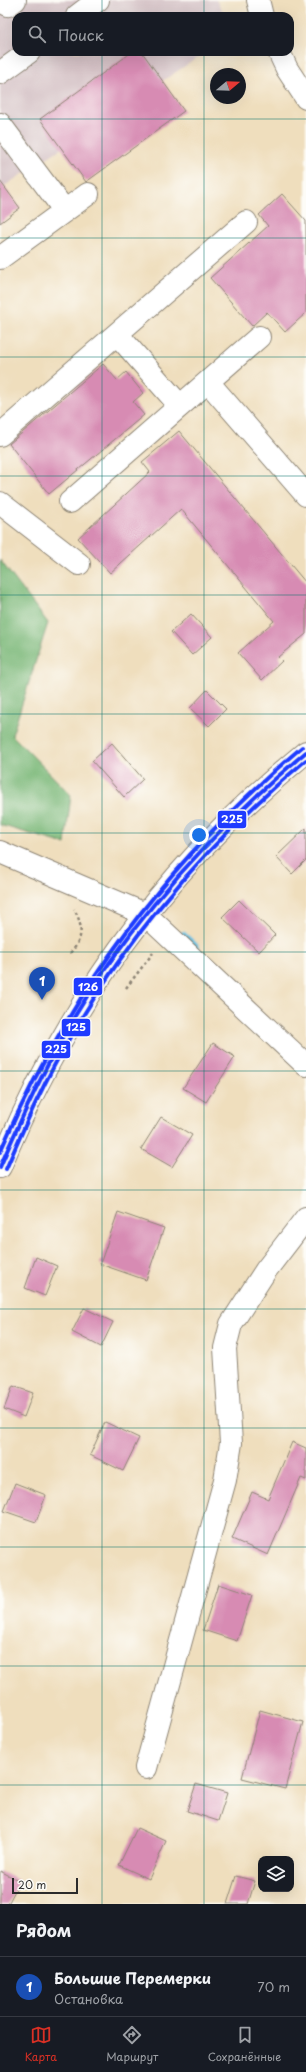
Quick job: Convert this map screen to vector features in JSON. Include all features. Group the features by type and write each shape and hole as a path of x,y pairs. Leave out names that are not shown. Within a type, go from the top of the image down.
{"street":[{"path":"0,1 8,5 15,0"},
{"path":"82,12 98,0"},
{"path":"258,0 261,12"},
{"path":"0,73 23,56"},
{"path":"280,56 306,98"},
{"path":"0,124 65,211"},
{"path":"0,258 88,194"},
{"path":"0,436 246,222"},
{"path":"117,334 180,406"},
{"path":"70,502 259,337"},
{"path":"208,382 306,495"},
{"path":"0,503 79,564"},
{"path":"0,1167 33,1092 70,1023 106,966 145,914 188,864 228,821 306,752"},
{"path":"0,852 145,914 306,1066"},
{"path":"146,1768 225,1480 231,1443 225,1348 232,1324 266,1270 306,1218"}],"path":[{"path":"70,953 76,947 81,935 80,919 72,906"},
{"path":"126,988 153,953"}],"shaded area":[{"path":"0,0 216,0 224,12 12,12 12,56 200,56 0,189"}],"green space":[{"path":"0,560 48,623 12,735 71,795 65,844 0,825"}],"building":[{"path":"127,56 145,56 184,111 86,182 40,119"},
{"path":"0,181 20,208 0,223"},
{"path":"282,194 306,221 306,313 285,332 267,312 252,326 210,278 268,226 259,215"},
{"path":"103,364 117,380 126,372 143,393 133,402 144,415 49,494 9,444"},
{"path":"179,431 306,583 306,634 278,657 282,661 262,680 238,653 274,621 181,509 110,573 78,538 150,472 142,462"},
{"path":"191,614 212,637 192,655 171,632"},
{"path":"207,690 226,709 209,726 190,708"},
{"path":"112,743 143,779 124,797 92,761"},
{"path":"306,828 306,860 292,874 276,857"},
{"path":"239,900 275,935 259,952 222,917"},
{"path":"213,1043 235,1057 206,1102 183,1088"},
{"path":"161,1117 192,1135 172,1167 141,1149"},
{"path":"118,1212 164,1228 146,1280 100,1264"},
{"path":"36,1257 57,1266 45,1296 25,1288"},
{"path":"84,1308 113,1322 101,1347 72,1332"},
{"path":"13,1386 33,1393 24,1417 4,1409"},
{"path":"105,1422 139,1438 123,1471 90,1455"},
{"path":"292,1442 306,1448 306,1480 301,1478 268,1555 232,1539 252,1492 268,1499"},
{"path":"15,1483 46,1495 36,1522 4,1511"},
{"path":"218,1584 252,1595 237,1641 203,1630"},
{"path":"260,1710 303,1722 285,1789 242,1778"},
{"path":"196,1784 227,1793 218,1821 187,1811"},
{"path":"137,1828 166,1841 149,1879 119,1865"},
{"path":"0,1871 20,1881 8,1904 0,1904"},
{"path":"236,1876 255,1881 248,1904 227,1904"}],"waterway":[{"path":"183,935 196,947"}],"transit line":[{"name":"126","path":"0,1152 28,1093 58,1036 91,983 127,932 165,883 207,836 253,791 302,747"},
{"name":"225","path":"0,1167 48,1064 90,991 116,953 144,916 205,847 237,814 306,752"},
{"name":"125","path":"6,1169 37,1100 63,1050 96,995 121,958 148,922 207,853 239,821 306,760"}],"place":[{"name":"Большие Перемерки","path":"42,1000"}]}
